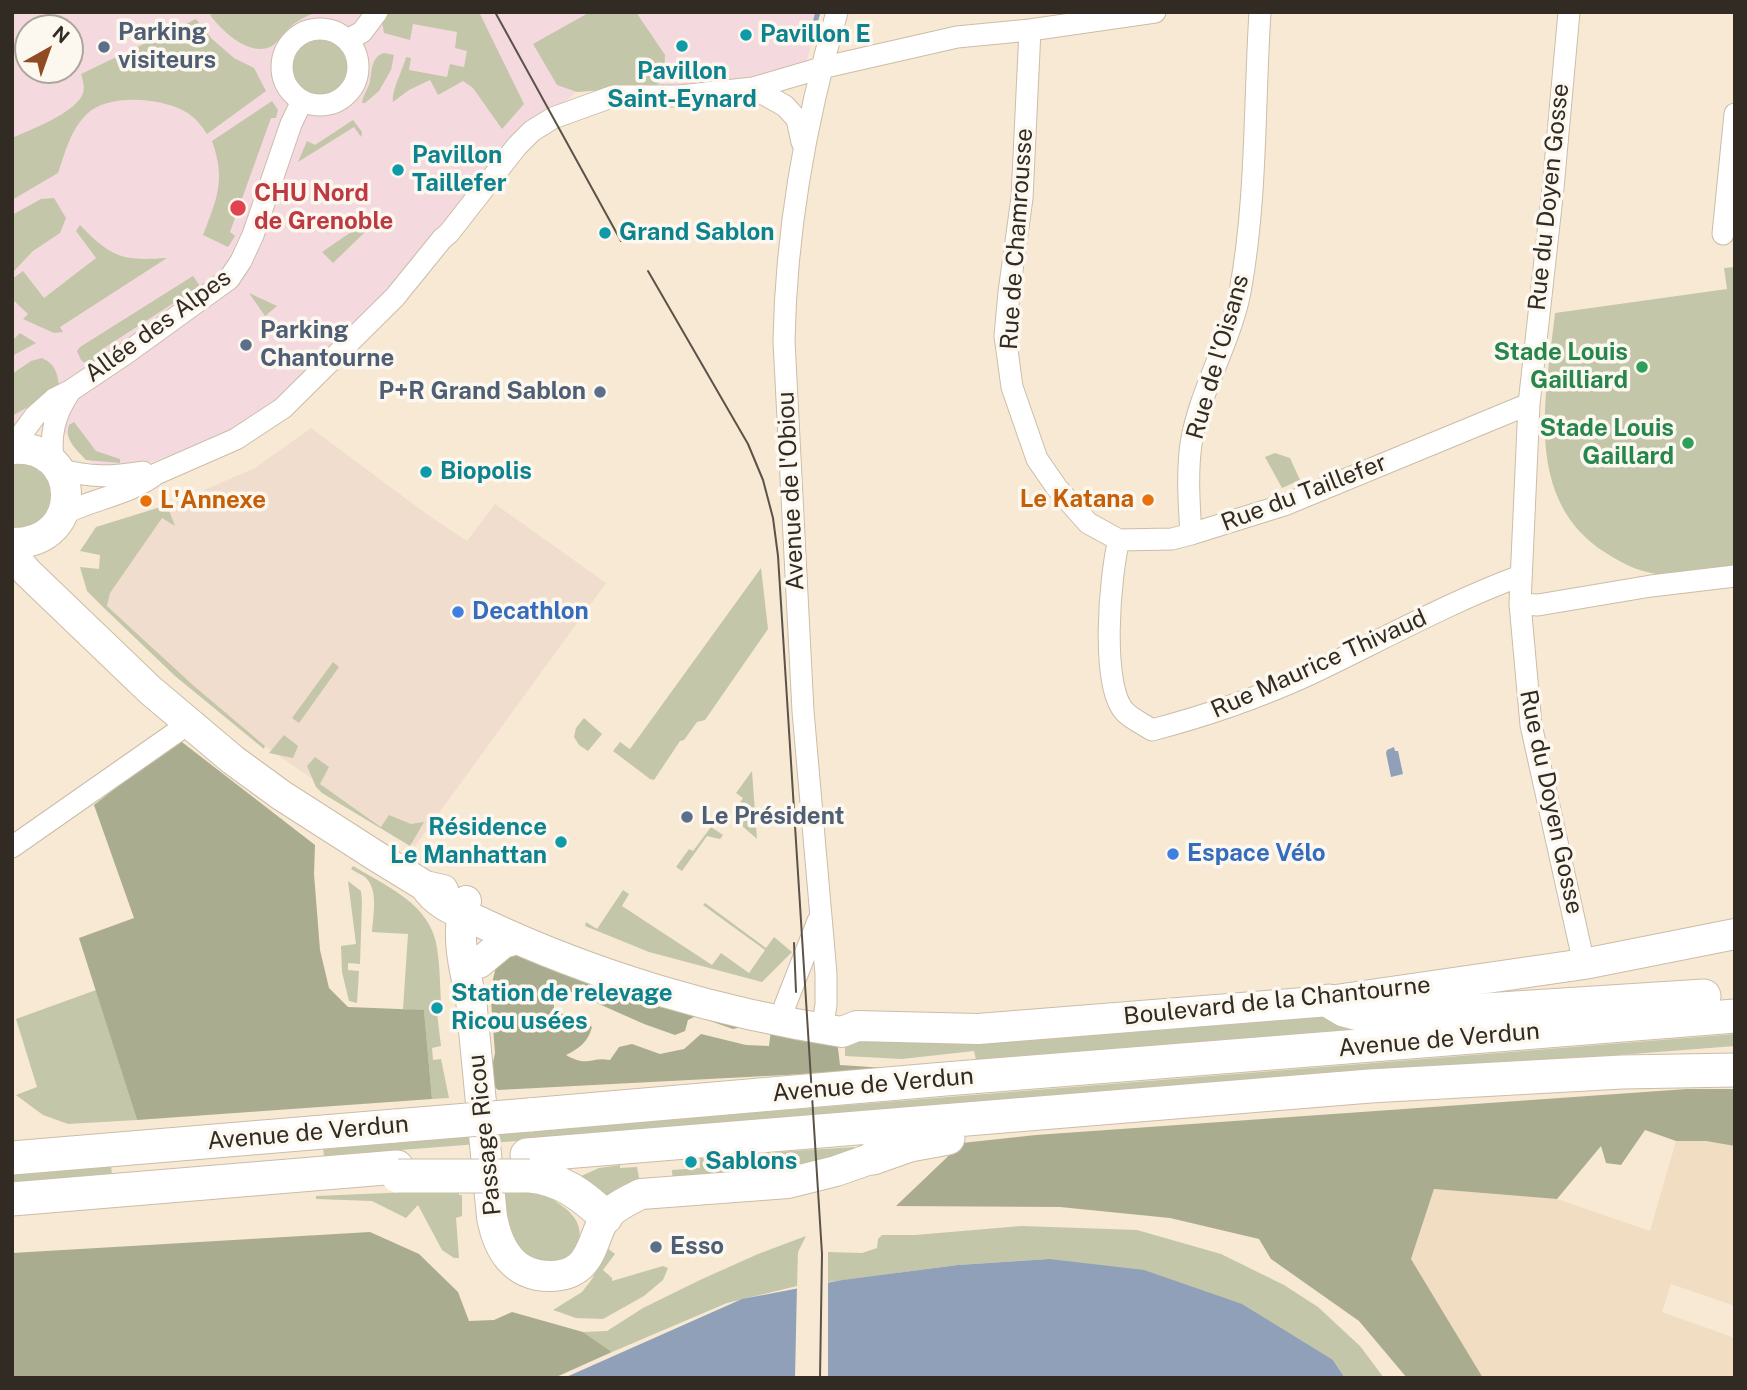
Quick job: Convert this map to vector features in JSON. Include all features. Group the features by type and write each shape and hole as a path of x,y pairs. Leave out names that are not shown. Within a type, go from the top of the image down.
{"main road":[{"path":"1329,1001 1344,1010 1359,1014 1422,1014 1735,995"},
{"name":"Avenue de Verdun","path":"12,1158 919,1081 1735,1016"},
{"path":"1622,1072 1735,1058"},
{"name":"Avenue de Verdun","path":"12,1199 211,1182 529,1165 1091,1110 1370,1086 1622,1072 1735,1070"},
{"path":"873,1158 910,1145 1091,1110"},
{"path":"529,1165 545,1177 571,1188 606,1217"}],"street":[{"path":"347,40 362,32 377,12"},
{"name":"Avenue de l'Obiou","path":"823,1022 826,974 803,711 784,364 786,281 804,149 821,68 837,12"},
{"path":"63,514 85,503 147,481 156,474 236,439 283,408 396,298 517,146 532,131 552,118 614,96 680,96 753,88 821,68 957,37 1030,30 1155,12"},
{"name":"Rue de l'Oisans","path":"1191,534 1189,488 1192,443 1239,296 1249,237 1260,12"},
{"name":"Rue du Doyen Gosse","path":"1569,12 1529,404 1520,604 1531,725 1584,964"},
{"path":"309,30 337,33 347,40 355,51 359,65 351,90 343,99 329,105 302,101 291,92 284,80 281,66 285,51 295,38 309,30"},
{"name":"Rue de Chamrousse","path":"1030,30 1022,198 1005,336 1012,387 1037,459 1078,513"},
{"path":"753,88 785,106 797,119 804,149"},
{"name":"Allée des Alpes","path":"12,448 40,410 54,399 70,391 229,279 241,261 253,234 291,124 302,101"},
{"path":"1724,234 1735,114"},
{"name":"Allée des Alpes","path":"56,466 51,436 56,414 70,391"},
{"name":"Rue du Taillefer","path":"1078,513 1088,523 1119,540 1172,539 1284,505 1529,404"},
{"path":"12,448 38,452 56,466 83,476 119,477 142,472 156,474"},
{"path":"25,541 57,525 63,514 66,487 56,466"},
{"name":"Rue Maurice Thivaud","path":"1119,540 1112,574 1109,652 1112,686 1123,711 1152,730 1195,719 1305,676 1437,612 1520,576"},
{"name":"Boulevard de la Chantourne","path":"25,541 58,599"},
{"name":"Boulevard de la Chantourne","path":"12,554 113,656 188,724 281,795 425,886 438,888 470,913 517,939 658,989 729,1009 783,1014"},
{"path":"1520,604 1538,605 1651,586 1735,576"},
{"path":"12,847 188,724"},
{"path":"470,913 479,963 471,999"},
{"path":"470,913 463,966 471,999"},
{"name":"Boulevard de la Chantourne","path":"470,913 783,1014 823,1022 842,1032 857,1026 978,1029 1329,1001 1584,964 1735,934"},
{"name":"Avenue de l'Obiou","path":"783,1014 820,916"},
{"path":"479,963 503,943 517,939"},
{"name":"Passage Ricou","path":"471,999 492,1217 503,1250 511,1263 532,1275 556,1276 568,1273 587,1257 606,1217"},
{"path":"606,1217 627,1200 641,1194 789,1183 873,1158"}],"shaded area":[{"name":"CHU Nord de Grenoble","path":"12,12 819,12 806,64 733,86 654,86 576,92 502,158 320,375 220,437 132,469 100,469 83,456 62,430 46,423 18,432 12,430"},
{"path":"311,428 467,541 495,504 606,583 415,846 382,827 265,746 217,707 107,606 110,593 99,569 102,527 174,503 255,468"},
{"path":"1676,1141 1706,1141 1735,1146 1735,1306 1671,1284 1662,1312 1735,1338 1735,1378 1483,1378 1411,1259 1434,1189 1557,1199 1650,1231"}],"green space":[{"path":"217,12 317,12 298,21 272,46 264,49 246,46 229,35 210,15"},
{"path":"389,12 479,12 524,104 502,129 473,88 463,81 438,95 430,80 409,90 393,102 406,57 411,58 409,70 447,77 450,64 464,67 467,51 455,48 457,32 413,24 410,40 384,33 382,22"},
{"path":"590,12 636,12 665,55 664,79 655,86 577,92 557,85 533,44"},
{"path":"196,19 212,39 234,58 254,68 266,91 207,134 188,113 162,103 120,101 95,108 76,128 58,173 12,200 12,138 48,122 73,106 84,91 84,73"},
{"path":"320,39 335,44 343,52 348,67 343,82 335,90 320,95 305,90 297,82 292,67 297,52 305,44"},
{"path":"384,53 394,55 391,70 379,91 362,103 374,62"},
{"path":"272,101 278,110 276,118 271,118 230,232 235,236 228,247 203,235 218,189 218,167 212,141"},
{"path":"353,120 362,132 361,137 354,127 298,162 307,141 315,145"},
{"path":"54,198 66,218 60,233 33,251 12,273 12,215 41,199"},
{"path":"80,225 110,251 119,255 139,259 167,258 60,327 63,332 54,333 23,319 28,314 12,299 12,279 23,271 44,298 96,258 76,231"},
{"path":"360,226 365,232 333,263 322,252"},
{"name":"Stade Louis Gailliard","path":"1735,267 1735,565 1674,575 1642,571 1606,553 1579,531 1561,505 1551,476 1545,411 1555,313 1727,289 1724,268"},
{"path":"193,276 200,286 101,350 104,357 89,366 81,360 77,351 80,347"},
{"path":"249,293 277,306 265,316"},
{"path":"20,333 36,343 12,356 12,341"},
{"path":"42,358 55,369 59,385 46,397 12,416 12,374 31,361"},
{"path":"74,422 96,451 120,459 120,463 86,460 68,435 69,425"},
{"path":"1275,453 1290,458 1300,480 1282,488 1265,457"},
{"path":"12,462 42,468 56,498 39,526 12,530"},
{"path":"167,505 175,526 162,518 110,593 107,606 194,686 265,746 264,749 175,676 87,591 80,567 99,569 100,555 80,551 96,527"},
{"path":"761,568 768,629 705,720 697,722 684,740 680,741 654,780 650,779 613,751 620,742 630,749"},
{"path":"333,662 339,667 299,723 292,718"},
{"path":"584,718 602,734 588,751 579,745 574,737 576,728"},
{"path":"284,735 298,746 293,758 269,753"},
{"path":"178,739 315,845 314,874 320,950 329,988 348,1007 424,1010 432,1099 137,1120 79,938 134,918 94,805"},
{"path":"315,757 329,767 320,784 381,827 389,815 411,824 424,822 410,846 322,793 316,787 307,766"},
{"path":"752,771 757,839 741,825 747,816 736,808 743,798 736,793"},
{"path":"711,827 723,835 720,839 707,836 682,871 676,867 689,849 693,851"},
{"path":"353,866 405,898 426,919 433,933 438,955 441,1003 434,1004 434,1012 437,1013 441,1046 432,1048 433,1060 441,1059 449,1098 432,1099 424,1011 403,1009 408,934 372,932 372,888 365,877 351,869"},
{"path":"348,881 361,891 362,901 360,964 348,963 348,970 359,971 357,1003 349,1001 342,972 341,946 356,944"},
{"path":"623,890 629,894 622,906 712,965 721,953 749,973 765,950 703,905 705,903 766,948 774,937 792,952 762,982 649,952 585,926 586,922 597,929"},
{"path":"510,952 742,1027 733,1029 696,1016 688,1020 685,1031 675,1035 572,992 561,993 554,1001 554,1009 592,1027 583,1044 566,1055 573,1059 610,1060 619,1047 632,1044 660,1054 684,1049 701,1034 746,1045 769,1046 772,1022 837,1040 840,1065 900,1069 498,1090 489,1082 495,1053 491,1001 497,963"},
{"path":"96,990 137,1120 68,1124 43,1115 16,1095 37,1087 16,1019"},
{"path":"1320,1012 1362,1029 976,1060 974,1051 902,1059 845,1056 845,1036"},
{"path":"1735,1034 1735,1046 324,1156 323,1147"},
{"path":"1687,1089 1735,1089 1735,1146 1706,1141 1676,1141 1645,1130 1621,1165 1606,1163 1601,1146 1557,1199 1434,1189 1411,1259 1483,1378 1407,1378 1359,1321 1271,1259 1259,1239 1170,1218 1060,1207 896,1206 962,1143 1036,1135"},
{"path":"854,1147 855,1153 802,1172 673,1184 672,1170 700,1168 700,1157"},
{"path":"111,1165 112,1175 12,1184 12,1173"},
{"path":"620,1165 620,1168 637,1167 641,1188 606,1199 579,1177 599,1168"},
{"path":"495,1186 544,1194 562,1206 575,1219 580,1233 577,1245 569,1255 557,1262 543,1264 527,1260 513,1248 504,1228"},
{"path":"459,1190 459,1195 462,1195 462,1216 456,1218 459,1258 454,1258 442,1250 418,1205 406,1218 372,1201 316,1199 316,1196"},
{"path":"1021,1226 1137,1230 1221,1254 1284,1285 1318,1307 1360,1346 1384,1378 1345,1378 1333,1360 1049,1259 958,1265 828,1282 828,1252 862,1253 877,1248 878,1239 882,1235 915,1235"},
{"path":"370,1232 419,1254 458,1292 469,1321 494,1320 512,1312 583,1332 612,1352 554,1378 12,1378 12,1253"},
{"path":"806,1236 798,1252 797,1286 727,1303 612,1352 583,1332 607,1331 643,1308 700,1280"},
{"path":"606,1247 615,1254 603,1270 612,1281 663,1266 668,1268 663,1280 644,1296 603,1319 576,1318 553,1310 582,1292 592,1279"}],"water":[{"path":"1394,747 1395,751 1398,751 1403,774 1391,777 1386,753"},
{"path":"1049,1259 1144,1270 1242,1304 1333,1360 1345,1378 564,1378 742,1299 842,1280 958,1265"}],"pier":[{"path":"828,1279 828,1378 795,1378 797,1285"}],"waterway":[{"path":"816,19 818,12"}],"tram line":[{"path":"495,12 621,241"},
{"path":"648,271 748,444 763,480 773,518 778,556 822,1254 820,1378"},
{"path":"794,943 796,992"}],"place":[{"name":"Pavillon E","path":"746,35"},
{"name":"Pavillon Saint-Eynard","path":"682,46"},
{"name":"Parking visiteurs","path":"104,47"},
{"name":"Pavillon Taillefer","path":"398,170"},
{"name":"CHU Nord de Grenoble","path":"238,208"},
{"name":"Grand Sablon","path":"605,233"},
{"name":"Parking Chantourne","path":"246,345"},
{"name":"Stade Louis Gailliard","path":"1642,367"},
{"name":"P+R Grand Sablon","path":"600,392"},
{"name":"Stade Louis Gaillard","path":"1688,443"},
{"name":"Biopolis","path":"426,472"},
{"name":"Le Katana","path":"1148,500"},
{"name":"L'Annexe","path":"146,501"},
{"name":"Decathlon","path":"458,612"},
{"name":"Le Président","path":"687,817"},
{"name":"Résidence Le Manhattan","path":"561,842"},
{"name":"Espace Vélo","path":"1173,854"},
{"name":"Station de relevage Ricou usées","path":"437,1008"},
{"name":"Sablons","path":"691,1162"},
{"name":"Esso","path":"656,1247"}]}
